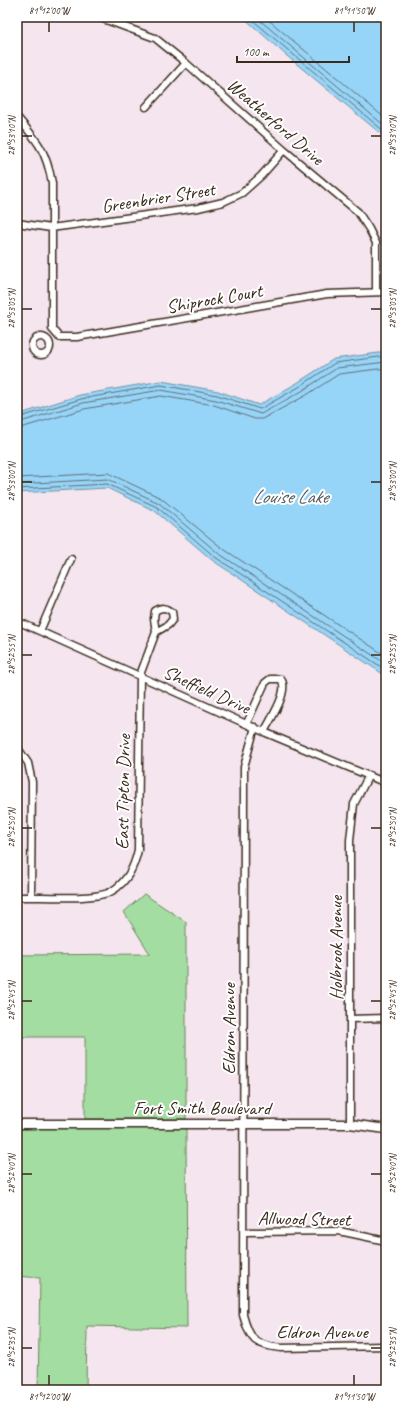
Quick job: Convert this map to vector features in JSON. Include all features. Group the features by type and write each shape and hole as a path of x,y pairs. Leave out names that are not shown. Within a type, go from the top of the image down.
{"street":[{"name":"Weatherford Drive","path":"98,17 155,38 358,212 376,243 376,292"},
{"path":"146,107 186,63"},
{"path":"17,117 39,143 48,164 52,183 51,228 54,331 48,340"},
{"name":"Greenbrier Street","path":"17,223 51,228 198,208 223,202 242,193 261,176 284,150"},
{"name":"Shiprock Court","path":"54,331 59,337 77,337 327,294 386,292"},
{"path":"40,631 71,559"},
{"name":"Sheffield Drive","path":"17,621 140,674 264,732 386,783"},
{"path":"140,674 156,632"},
{"name":"East Tipton Drive","path":"17,897 88,896 112,892 126,879 134,867 138,850 140,674"},
{"path":"247,723 265,683 270,678 281,679 284,686 283,695 264,732"},
{"name":"Eldron Avenue","path":"255,727 244,768 242,1123 244,1232 243,1315 247,1330 253,1340 264,1346 281,1348 386,1346"},
{"path":"17,747 28,763 32,782 31,896"},
{"name":"Holbrook Avenue","path":"350,1124 350,840 354,804 369,775"},
{"path":"350,1019 386,1018"},
{"name":"Fort Smith Boulevard","path":"17,1124 350,1124 386,1129"},
{"name":"Allwood Street","path":"244,1232 339,1231 386,1241"}],"green space":[{"path":"144,894 186,922 186,1119 85,1119 85,1037 17,1037 17,955 150,954 124,912"},
{"path":"186,1127 187,1328 87,1326 86,1390 38,1390 40,1278 17,1276 17,1128"}],"water":[{"path":"243,17 386,17 386,138 287,56"},
{"name":"Louise Lake","path":"386,352 386,676 212,560 155,511 107,488 17,493 17,415 80,395 161,381 218,391 259,405 334,359"}]}
